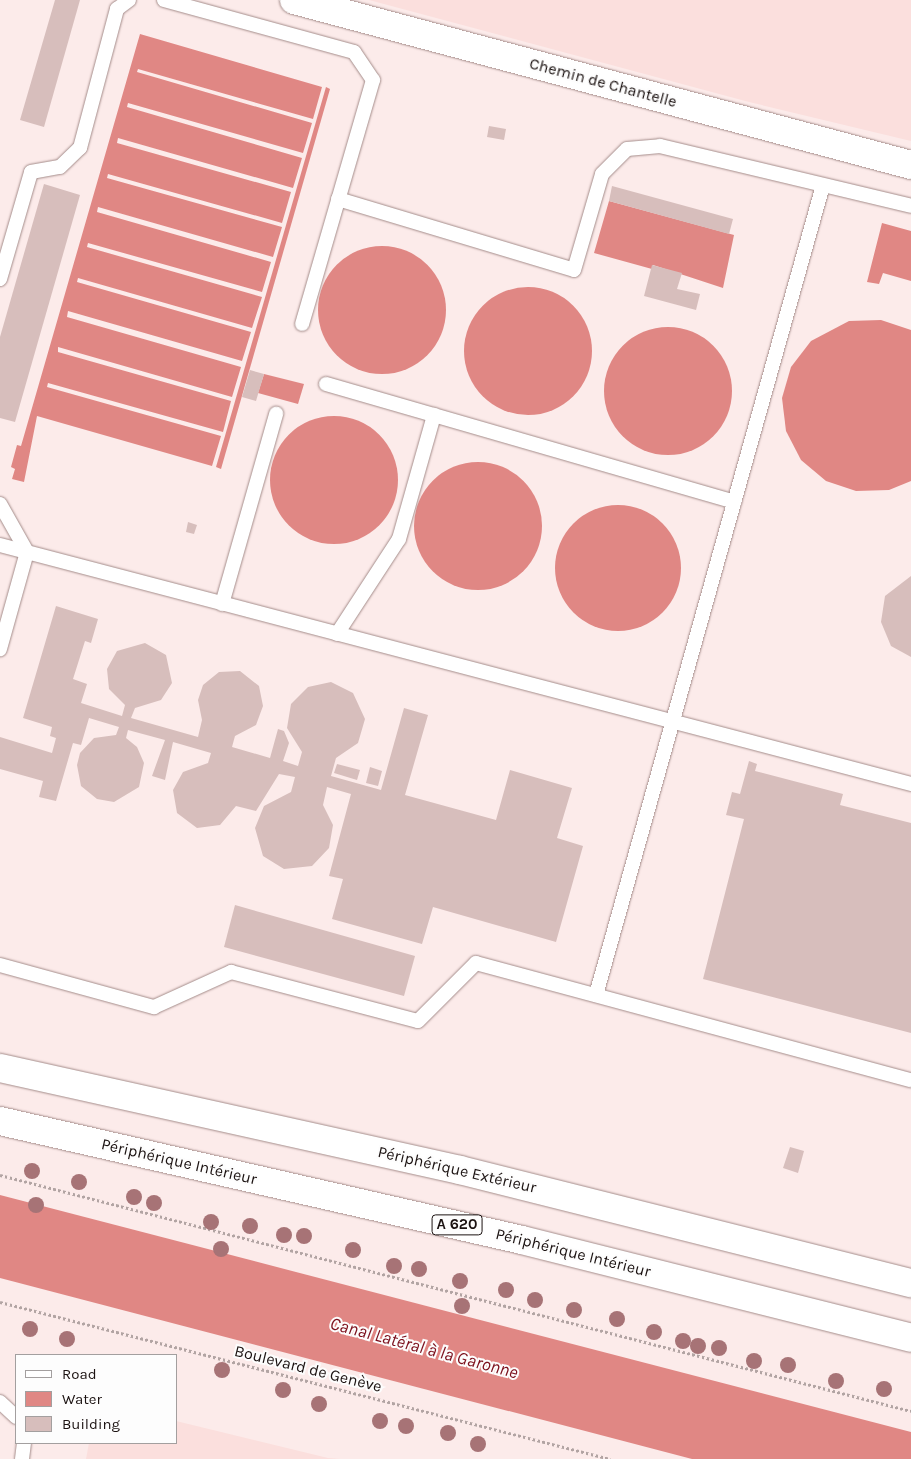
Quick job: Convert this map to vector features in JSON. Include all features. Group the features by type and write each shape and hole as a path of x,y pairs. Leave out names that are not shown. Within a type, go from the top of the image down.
{"main road":[{"name":"Chemin de Chantelle","path":"294,0 911,165"},
{"name":"Périphérique Extérieur","path":"0,1068 470,1172 911,1283"},
{"name":"Périphérique Intérieur","path":"0,1120 532,1242 911,1338"}],"lane":[{"path":"0,279 31,172 60,167 80,148 117,9 129,0"},
{"path":"164,0 354,52 372,80 302,324"},
{"path":"338,199 574,270 602,174 627,149 660,146 911,206"},
{"path":"596,995 823,185"},
{"path":"326,384 734,502"},
{"path":"222,604 276,414"},
{"path":"337,634 399,539 434,415"},
{"path":"0,504 27,552 0,649"},
{"path":"0,545 911,784"},
{"path":"0,965 154,1006 231,972 418,1021 476,963 911,1080"},
{"path":"0,1402 15,1416"},
{"path":"22,1459 24,1444"}],"path":[{"path":"0,1176 911,1411"},
{"name":"Boulevard de Genève","path":"0,1302 610,1459"}],"shaded area":[{"path":"369,0 911,0 911,141 749,102"},
{"path":"178,1421 328,1458 340,1459 86,1459 89,1444 178,1444"}],"water":[{"path":"140,34 322,87 313,119 138,69 137,72 312,123 303,153 128,103 127,107 302,158 293,188 118,138 117,143 291,192 282,223 108,174 107,178 282,227 273,257 98,207 97,212 271,262 262,292 88,243 87,247 262,297 252,328 78,278 77,282 251,332 242,361 68,311 67,317 241,367 232,397 58,347 58,352 231,401 223,432 48,383 47,387 221,436 212,466 37,416 24,482 12,479 15,469 11,467 17,445 21,446"},
{"path":"326,87 330,89 221,469 216,467"},
{"path":"609,201 734,235 723,288 653,265 652,269 594,253"},
{"path":"882,223 911,231 911,281 883,273 879,284 867,282"},
{"path":"382,246 395,247 407,251 427,265 441,285 445,297 445,323 441,335 427,355 407,369 395,373 382,374 369,373 357,369 337,355 323,335 319,323 318,310 319,297 323,285 337,265 357,251 369,247"},
{"path":"528,287 552,292 564,298 573,306 581,315 587,327 592,351 587,375 581,387 573,396 564,404 552,410 528,415 504,410 492,404 483,396 475,387 469,375 464,351 469,327 475,315 483,306 492,298 504,292"},
{"path":"881,320 911,330 911,481 889,490 856,491 826,481 801,460 786,431 782,398 791,367 811,341 849,321"},
{"path":"668,327 681,328 693,332 713,346 727,366 731,378 731,404 727,416 713,436 693,450 681,454 668,455 655,454 643,450 623,436 609,416 605,404 604,391 605,378 609,366 623,346 643,332 655,328"},
{"path":"264,374 304,384 298,404 258,393"},
{"path":"334,416 347,417 359,421 379,435 393,455 397,467 397,493 393,505 379,525 359,539 347,543 334,544 321,543 309,539 289,525 275,505 271,493 270,480 271,467 275,455 289,435 309,421 321,417"},
{"path":"478,462 502,467 523,481 537,502 542,526 537,550 523,571 502,585 478,590 454,585 433,571 419,550 414,526 419,502 433,481 454,467"},
{"path":"618,505 642,509 663,523 677,544 681,568 677,592 663,613 642,627 618,631 594,627 573,613 559,592 555,568 559,544 573,523 594,509"},
{"name":"Canal Latéral à la Garonne","path":"0,1195 911,1432 911,1459 692,1459 0,1278"}],"building":[{"path":"55,0 80,0 44,127 20,120"},
{"path":"489,126 506,129 504,140 487,137"},
{"path":"44,184 80,195 15,422 0,418 0,337"},
{"path":"612,186 733,219 729,234 609,201"},
{"path":"652,265 682,273 677,289 700,294 696,310 644,296"},
{"path":"250,370 264,374 256,401 242,397"},
{"path":"188,522 197,525 194,534 186,532"},
{"path":"911,576 911,657 891,646 881,622 885,596"},
{"path":"56,606 98,619 91,643 85,641 73,679 87,684 81,703 122,716 125,705 109,689 107,669 117,651 145,643 166,655 172,683 161,700 135,708 131,718 198,737 202,720 198,700 203,685 219,672 240,671 259,686 263,706 256,725 235,736 232,747 270,758 278,729 284,731 289,743 283,761 298,766 302,752 287,728 291,704 308,687 331,682 353,693 365,719 358,743 336,758 331,776 381,790 404,708 428,715 405,795 496,820 510,770 572,788 557,838 583,846 556,942 433,907 422,944 332,919 343,879 329,876 351,794 327,787 323,805 333,825 329,848 312,866 284,869 263,856 255,828 264,806 291,792 295,777 279,774 256,811 236,806 220,825 197,828 177,813 173,790 183,772 208,763 211,753 173,742 165,780 152,776 165,740 128,730 126,738 137,747 144,763 139,787 114,802 97,799 81,786 77,765 80,753 94,738 116,735 119,727 89,718 81,745 73,743 56,801 39,797 43,781 0,769 0,737 52,753 56,738 50,736 52,727 23,718"},
{"path":"749,761 757,764 755,771 843,794 840,805 911,823 911,1033 703,979 744,819 726,815 732,792 740,794"},
{"path":"337,764 360,770 357,780 334,773"},
{"path":"370,767 382,771 378,786 366,783"},
{"path":"235,905 415,956 404,996 224,947"},
{"path":"790,1147 804,1151 798,1173 783,1168"}]}
